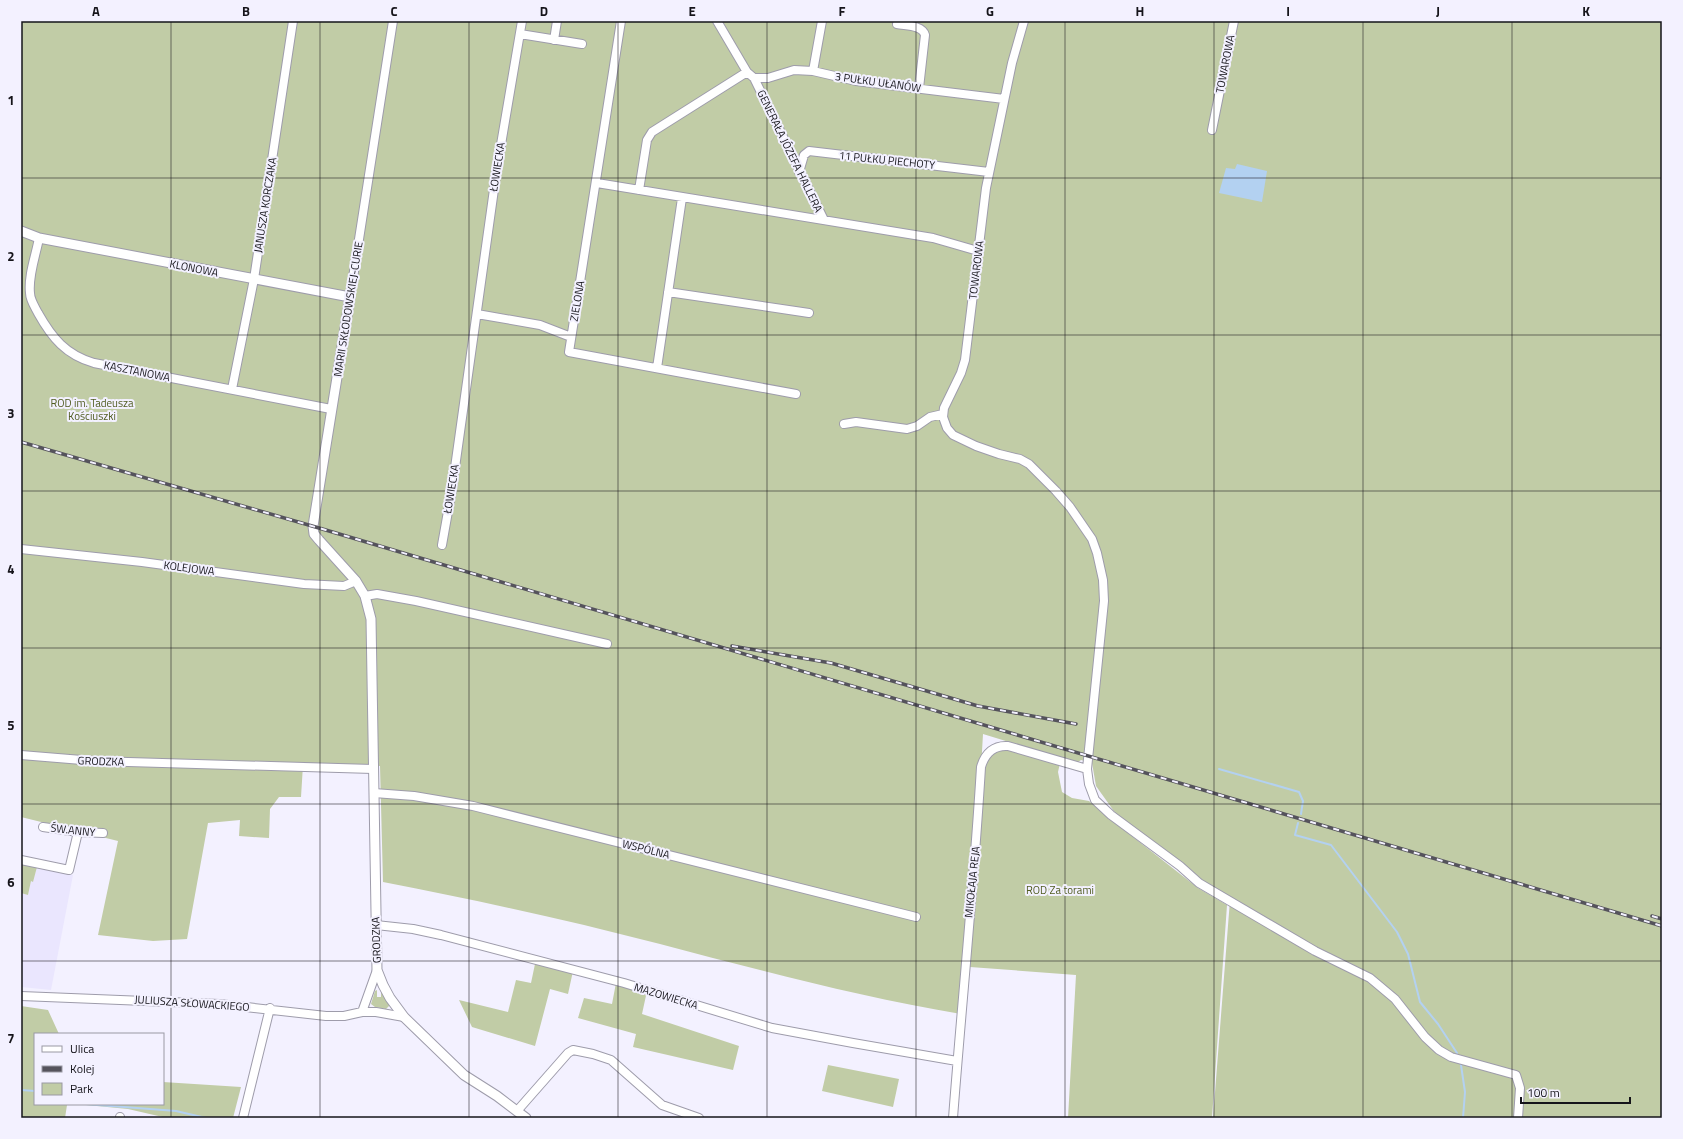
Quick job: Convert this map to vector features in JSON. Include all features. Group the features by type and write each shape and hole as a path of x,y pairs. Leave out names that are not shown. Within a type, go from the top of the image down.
{"street":[{"name":"JANUSZA KORCZAKA","path":"232,389 254,279 293,21"},
{"name":"MARII SKŁODOWSKIEJ-CURIE","path":"356,581 314,534 313,526 393,21"},
{"name":"ŁOWIECKA","path":"442,545 452,489 497,168 522,21"},
{"path":"554,40 557,21"},
{"name":"ZIELONA","path":"621,21 597,183 569,352 796,394"},
{"name":"GENERAŁA JÓZEFA HALLERA","path":"717,21 751,75 822,217 933,238 978,251"},
{"path":"813,71 822,21"},
{"name":"TOWAROWA","path":"943,414 944,408 956,385 965,360 983,204 1004,99 1024,21"},
{"name":"TOWAROWA","path":"1212,130 1234,21"},
{"path":"897,24 920,28 924,32 925,35 919,88"},
{"path":"520,34 582,44"},
{"name":"3 PUŁKU UŁANÓW","path":"751,75 768,78 794,70 813,71 856,81 1004,99"},
{"path":"639,190 647,140 652,132 751,75"},
{"name":"11 PUŁKU PIECHOTY","path":"799,172 804,155 808,151 989,172"},
{"path":"597,183 682,198 822,217"},
{"path":"657,368 682,198"},
{"name":"KLONOWA","path":"21,231 39,238 350,297"},
{"name":"KASZTANOWA","path":"39,238 30,281 30,296 48,330 62,347 76,357 94,362 331,409"},
{"path":"668,292 808,314"},
{"path":"477,314 540,325 571,337"},
{"path":"844,424 856,422 907,429 917,426 930,417 943,414 946,426 953,435 987,451 1020,459 1028,464 1056,492 1070,507 1093,542 1102,573 1104,601 1087,769 1089,784 1095,800 1111,815 1180,866 1199,884 1315,951 1370,978 1395,999 1425,1037 1439,1050 1451,1057 1516,1075 1520,1088 1518,1118"},
{"name":"KOLEJOWA","path":"21,548 142,562 304,584 344,586 356,581"},
{"name":"GRODZKA","path":"356,581 365,596 371,619 377,970 386,992 404,1017 464,1075 526,1118"},
{"path":"365,596 377,594 416,601 607,644"},
{"name":"MIKOŁAJA REJA","path":"953,1118 976,848 981,766 983,760 986,754 1001,745 1087,769"},
{"name":"GRODZKA","path":"21,755 94,761 373,769"},
{"name":"WSPÓLNA","path":"374,793 443,800 488,809 916,917"},
{"name":"ŚW.ANNY","path":"42,827 78,832 103,833"},
{"path":"21,860 69,870 78,832"},
{"name":"MAZOWIECKA","path":"376,925 413,929 448,937 624,983 772,1028 957,1061"},
{"path":"362,1012 377,970"},
{"name":"JULIUSZA SŁOWACKIEGO","path":"21,996 162,1001 270,1008 326,1016 344,1016 362,1012 376,1012 404,1017"},
{"path":"243,1118 270,1008"},
{"path":"518,1111 568,1053 573,1050 611,1060 662,1105 699,1118"}],"shaded area":[{"path":"37,867 73,875 51,990 21,987 21,893 28,895 31,881 33,881"}],"green space":[{"name":"ROD im. Tadeusza Kościuszki","path":"21,21 1662,21 1662,1118 1213,1118 1230,900 1186,871 1121,821 1096,786 1092,763 1081,760 1077,763 983,734 978,821 961,1014 885,1000 772,973 625,935 487,903 383,882 380,766 303,765 301,797 279,797 270,809 269,838 239,836 240,820 208,823 187,939 153,941 98,935 118,841 21,817"},
{"name":"ROD Za torami","path":"1004,749 1060,763 1058,772 1062,792 1072,798 1089,801 1198,888 1227,905 1212,1118 1068,1118 1076,975 970,967 984,766 992,753"},
{"path":"21,863 37,867 33,882 31,881 28,895 21,893"},
{"path":"535,964 573,971 568,994 550,989 535,1046 472,1027 459,1000 508,1012 516,980 531,983"},
{"path":"616,983 647,991 642,1014 739,1046 733,1070 633,1047 636,1034 578,1018 584,998 612,1004"},
{"path":"377,990 377,997 381,997 381,990 390,1005 386,1009 375,1007 371,1004 375,991"},
{"path":"21,1006 48,1010 59,1033 34,1033 34,1105 67,1105 65,1118 21,1118"},
{"path":"828,1065 899,1079 893,1107 822,1091"},
{"path":"164,1082 241,1087 233,1118 167,1118 128,1109 86,1105 164,1105"}],"water":[{"path":"1237,164 1267,171 1262,202 1219,193 1226,168 1235,169"}],"waterway":[{"path":"1219,769 1299,792 1303,801 1301,814"},
{"path":"1298,823 1295,835 1331,845 1397,932 1408,954 1420,1002 1438,1024 1457,1053"},
{"path":"1461,1065 1465,1092 1463,1118"},
{"path":"21,1090 34,1091"},
{"path":"98,1105 176,1111 206,1118"}],"railway":[{"path":"21,442 319,528 1662,926"},
{"path":"732,646 831,663 978,706 1076,724"},
{"path":"1652,916 1662,919"}]}
